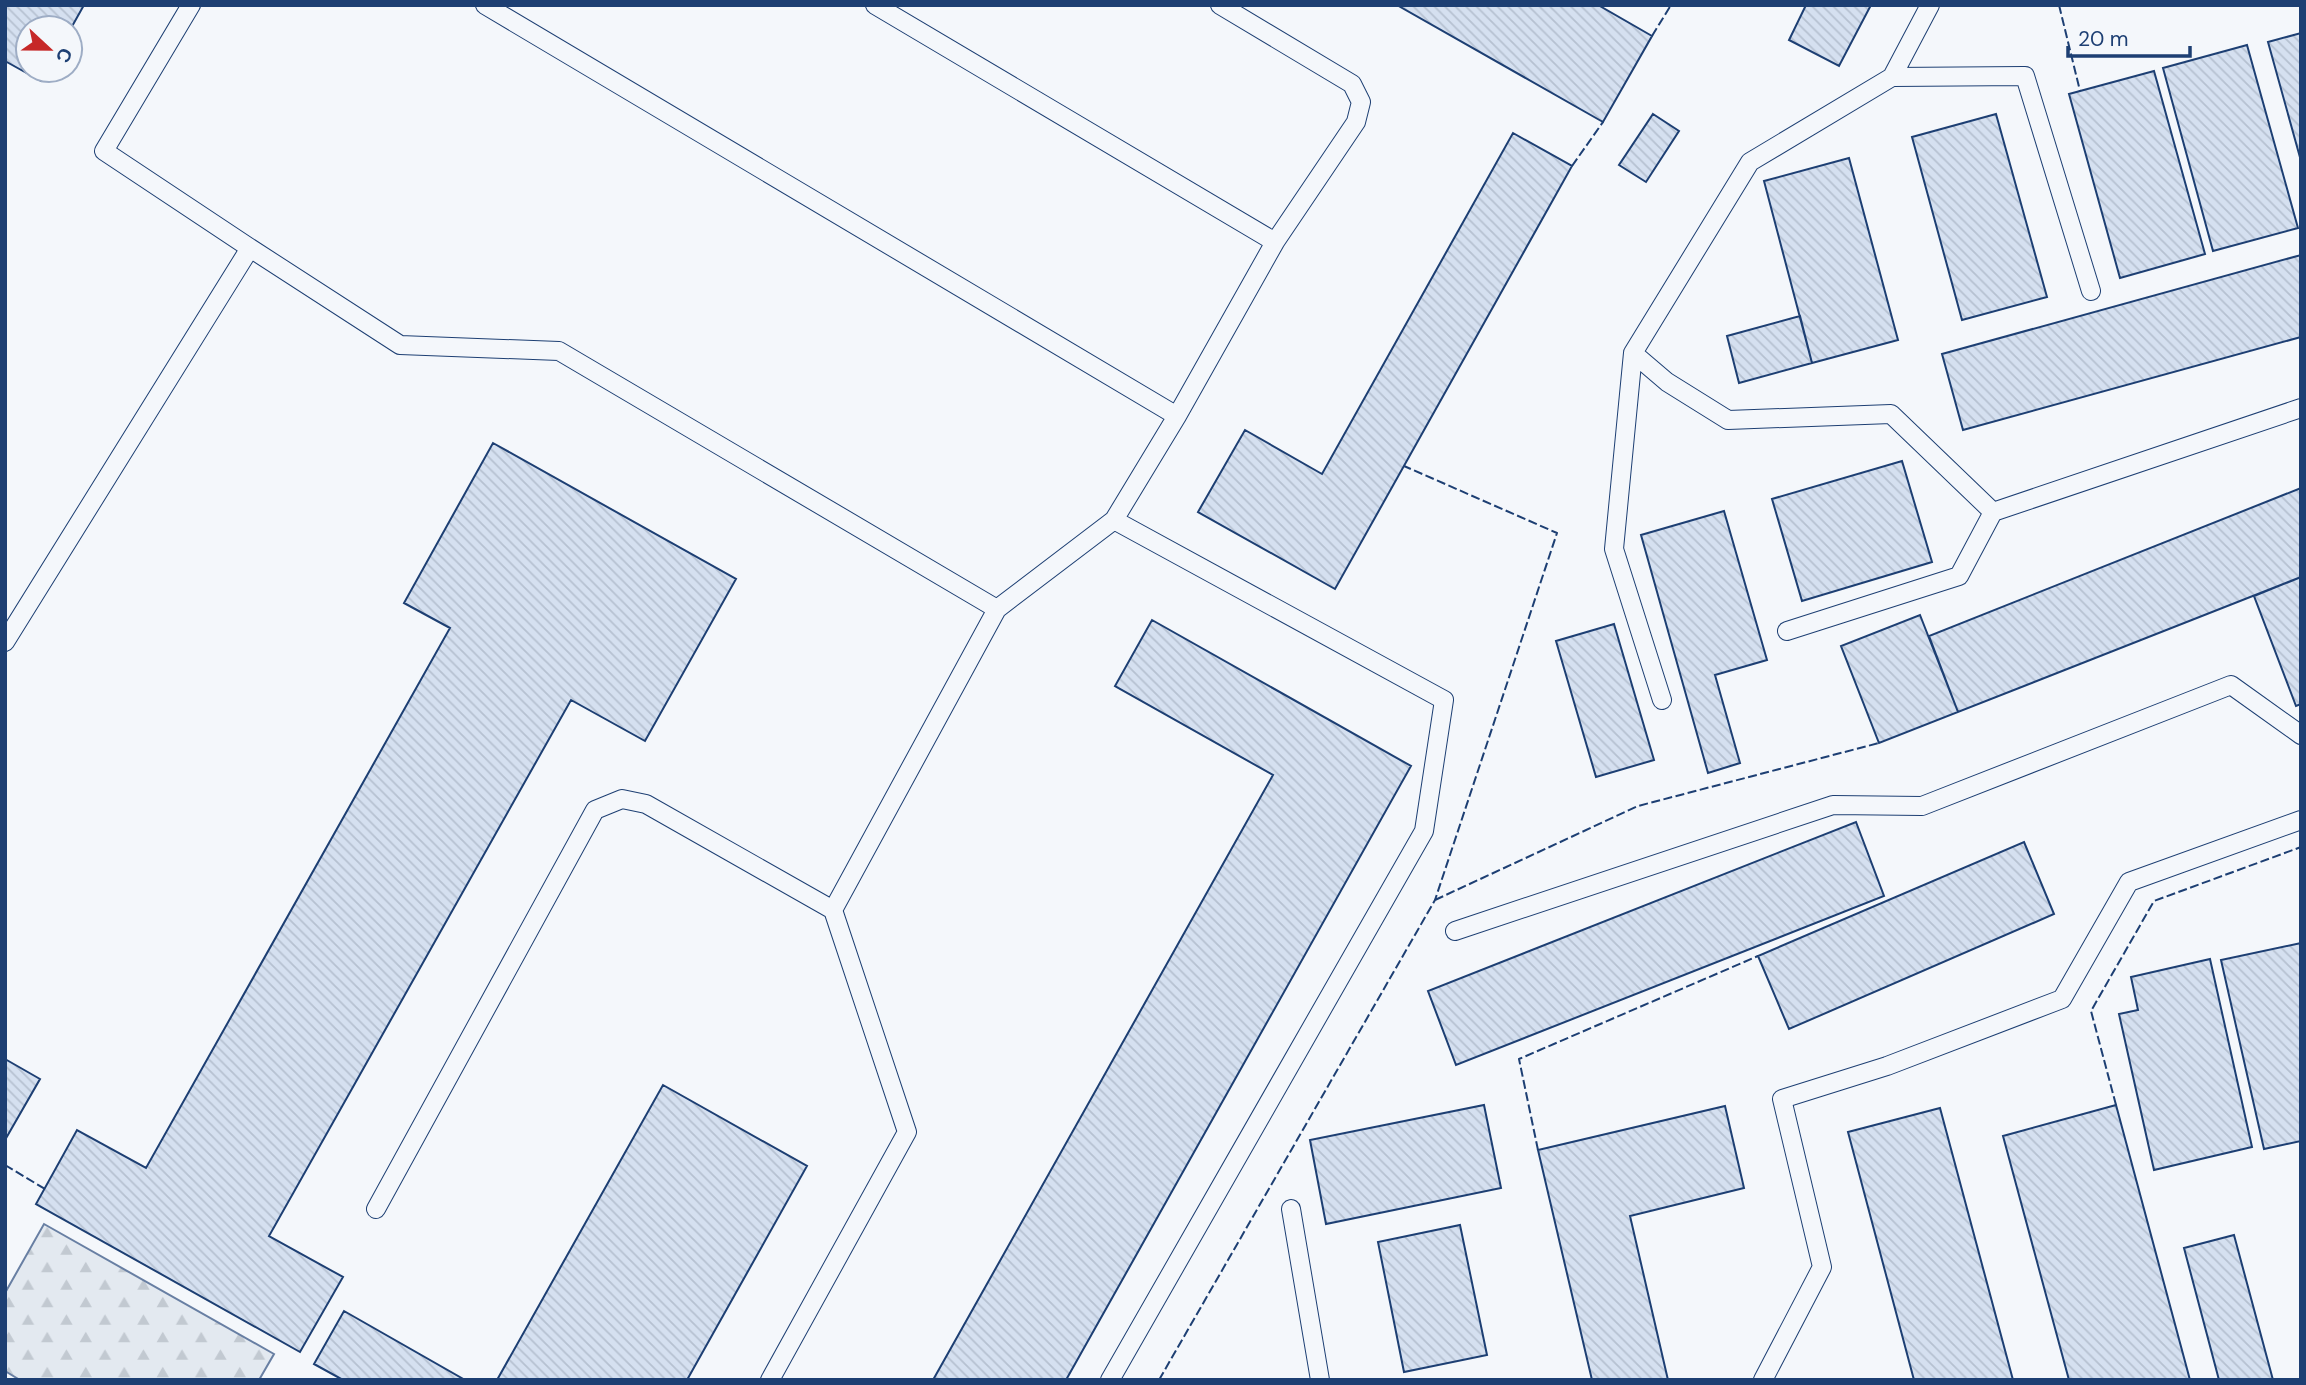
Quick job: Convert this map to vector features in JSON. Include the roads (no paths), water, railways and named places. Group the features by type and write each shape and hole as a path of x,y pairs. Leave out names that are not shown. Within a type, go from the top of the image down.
{"lane":[{"path":"191,5 104,151 400,345 559,351 997,609"},
{"path":"485,5 1177,416"},
{"path":"875,5 1275,242"},
{"path":"833,910 997,609 1114,520 1177,416 1275,242 1356,122 1361,103 1352,84 1220,5"},
{"path":"1892,77 1930,5"},
{"path":"1662,700 1614,549 1633,353 1750,162 1892,77 2025,76 2091,291"},
{"path":"5,642 250,248"},
{"path":"1633,353 1667,382 1728,420 1891,414 1993,512"},
{"path":"1787,631 1959,576 1993,512 2301,408"},
{"path":"1110,1380 1424,831 1444,700 1114,520"},
{"path":"1455,931 1833,805 1922,806 2231,685 2301,735"},
{"path":"376,1209 595,810 622,799 646,804 833,910 907,1132 770,1380"},
{"path":"1763,1380 1822,1267 1782,1099 1887,1066 2063,999 2129,882 2301,820"},
{"path":"1291,1209 1320,1380"}]}
